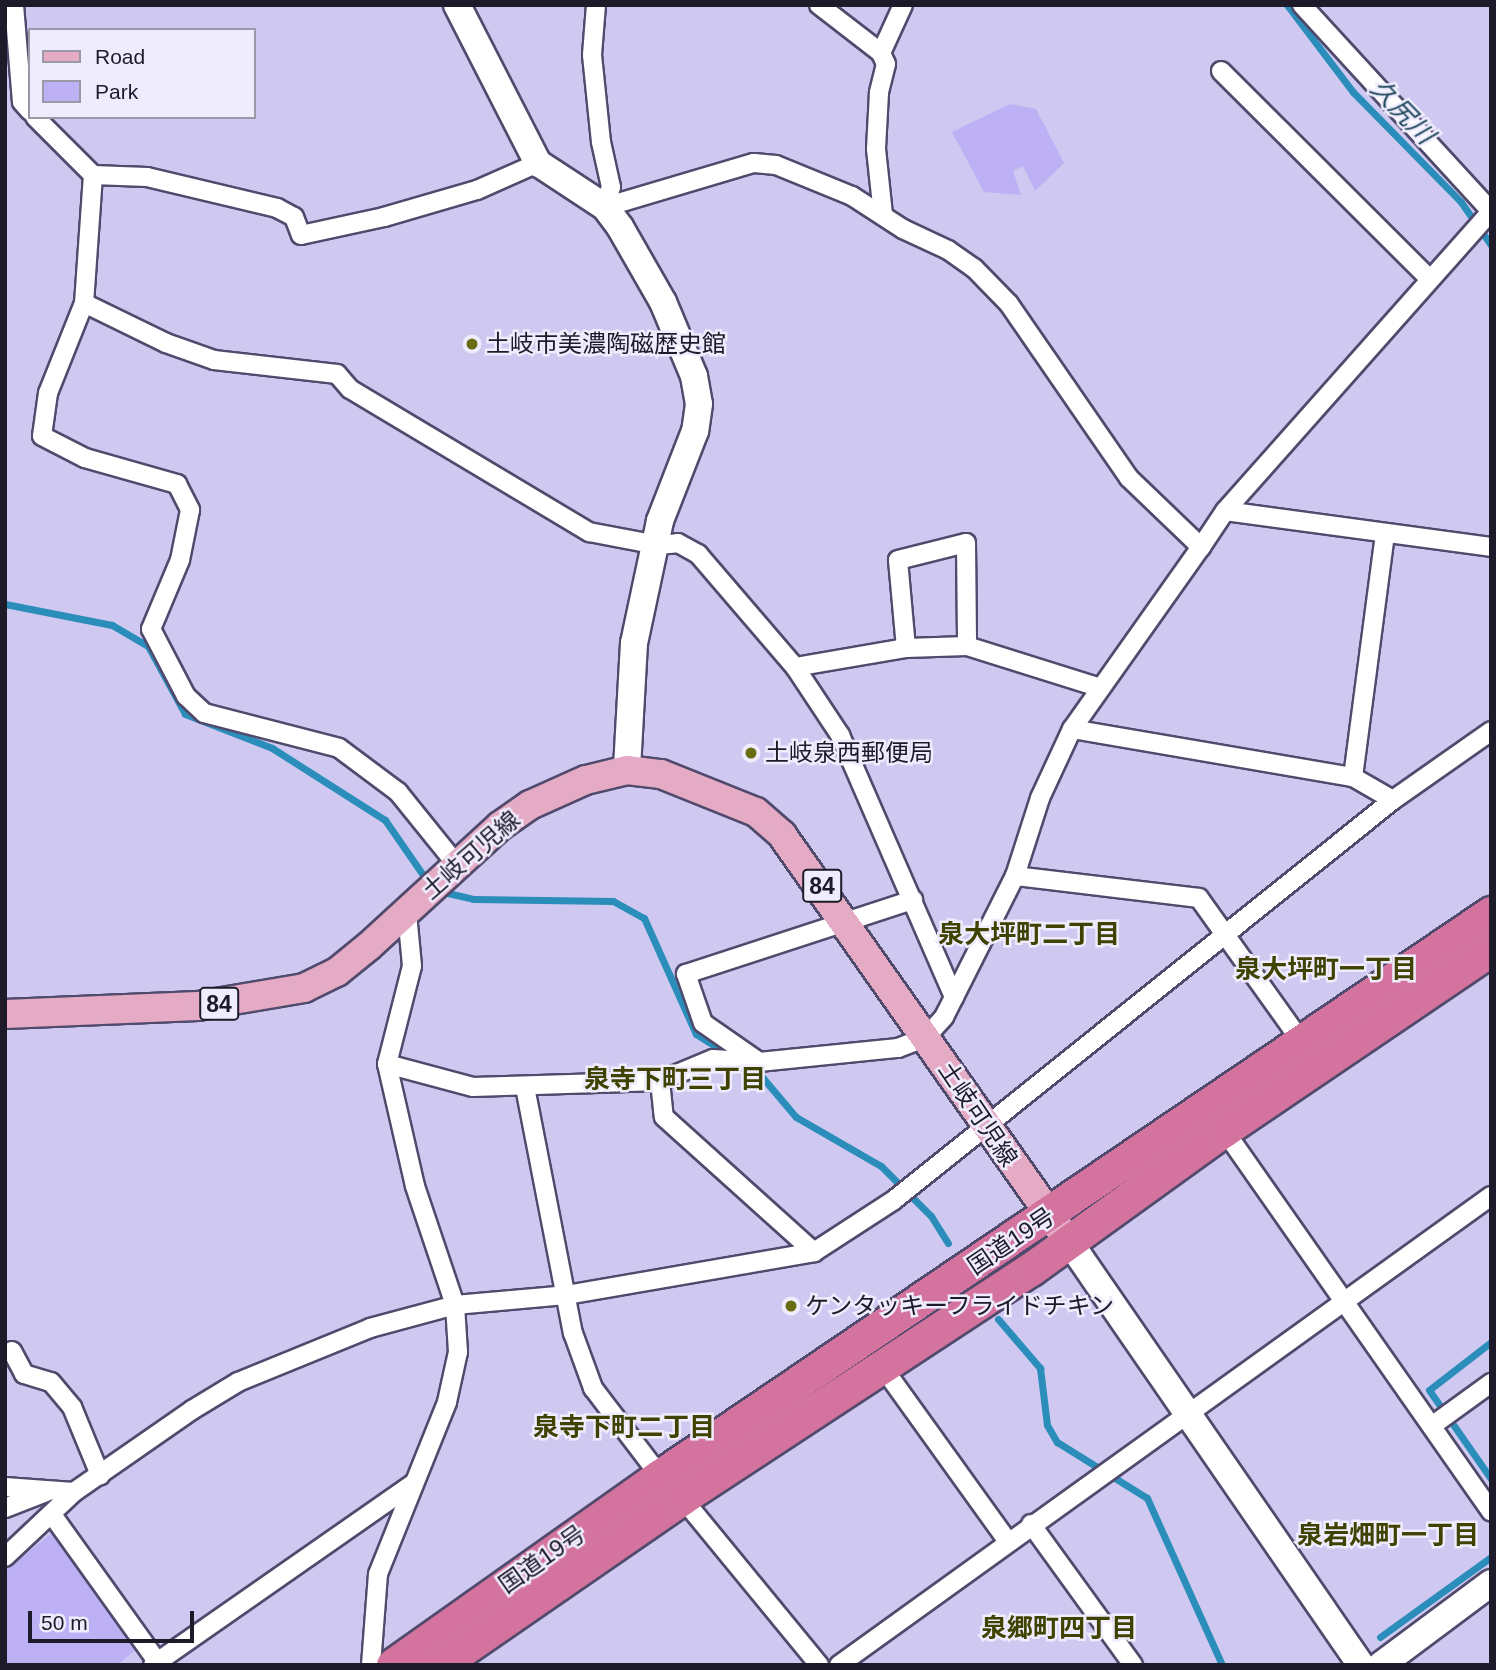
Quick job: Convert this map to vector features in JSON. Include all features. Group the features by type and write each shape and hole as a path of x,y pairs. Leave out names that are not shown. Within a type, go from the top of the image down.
{"highway":[{"name":"国道19号","path":"440,1665 671,1487 1050,1216 1491,913"},
{"name":"国道19号","path":"393,1665 671,1487 884,1369 1070,1243 1224,1130 1491,949"}],"main road":[{"name":"土岐可児線","path":"5,1014 198,1006 304,988 337,972 452,869 530,805 586,780 627,770 695,784 756,812 782,835 847,921 984,1127 1070,1243"}],"street":[{"path":"14,5 22,102 28,109"},
{"path":"457,5 538,163 606,207 663,302 694,376 699,404 695,431 660,521 634,643 627,770"},
{"path":"596,5 592,55 601,142 611,187 606,207"},
{"path":"819,5 881,53 886,64 879,93 876,149 883,215"},
{"path":"881,53 903,5"},
{"path":"387,1064 473,1087 660,1081 713,1059 760,1062 898,1048 926,1037 954,997 1015,876 1040,798 1072,729 1098,687 1167,601 1225,511 1491,211 1302,5"},
{"path":"1221,71 1429,278"},
{"path":"37,119 93,175 146,177 277,208 294,217 302,235 464,194 538,163"},
{"path":"606,207 754,163 787,169 852,196 974,268 1009,304 1129,478 1201,547"},
{"path":"93,175 84,303 48,393 42,436 85,458 177,484 190,510 180,560 151,629 186,696 204,713 340,748 398,792 452,869"},
{"path":"84,303 166,343 215,360 337,373 350,389 589,532 657,545 678,543 698,554 795,667 840,735 954,997"},
{"path":"1225,511 1385,535 1491,547"},
{"path":"1353,777 1385,535"},
{"path":"906,648 898,560 966,543 967,646"},
{"path":"795,667 906,648 967,646 1098,687"},
{"path":"1072,729 1353,777 1393,800"},
{"path":"5,1557 53,1516 74,1492 238,1382 370,1328 454,1305 566,1295 814,1251 894,1200 1393,800 1491,731"},
{"path":"1015,876 1199,898 1301,1041"},
{"path":"760,1062 703,1023 686,974 913,900"},
{"path":"371,1665 378,1574 447,1402 458,1352 454,1305 415,1186 387,1064 412,966 413,906"},
{"path":"660,1081 664,1117 814,1251"},
{"path":"525,1087 573,1333 593,1388 671,1487 819,1665"},
{"path":"1224,1130 1433,1425 1491,1512"},
{"path":"839,1665 1007,1541 1491,1196"},
{"path":"1070,1243 1191,1412 1361,1665"},
{"path":"12,1351 24,1374 51,1382 72,1407 100,1475"},
{"path":"884,1369 1007,1541"},
{"path":"1433,1425 1491,1383"},
{"path":"53,1516 155,1663 415,1482"},
{"path":"5,1487 74,1492"},
{"path":"5,1508 50,1491"},
{"path":"1031,1524 1133,1665"},
{"path":"1381,1665 1491,1583"}],"green space":[{"path":"1010,104 1036,109 1064,163 1035,191 1023,166 1013,171 1021,195 984,192 952,132"},
{"path":"53,1532 138,1648 117,1665 8,1665 5,1660 5,1571"}],"waterway":[{"name":"久尻川","path":"1287,5 1353,92 1461,202 1491,245"},
{"path":"5,604 112,625 148,646 185,714 272,748 385,820 428,882"},
{"path":"439,891 473,899 613,901 644,918 696,1034 729,1055"},
{"path":"745,1066 763,1078 796,1117 881,1166 931,1216 948,1243"},
{"path":"998,1319 1040,1368 1047,1425 1057,1442 1147,1498 1222,1665"},
{"name":"久尻川","path":"1491,1342 1429,1390 1491,1479"},
{"name":"久尻川","path":"1380,1637 1491,1557"}],"place":[{"name":"土岐市美濃陶磁歴史館","path":"472,344"},
{"name":"土岐泉西郵便局","path":"751,753"},
{"name":"ケンタッキーフライドチキン","path":"791,1306"}],"district":[{"name":"泉大坪町二丁目","path":"1029,935"},
{"name":"泉大坪町一丁目","path":"1326,970"},
{"name":"泉寺下町三丁目","path":"675,1080"},
{"name":"泉寺下町二丁目","path":"624,1428"},
{"name":"泉岩畑町一丁目","path":"1388,1536"},
{"name":"泉郷町四丁目","path":"1059,1629"}]}
